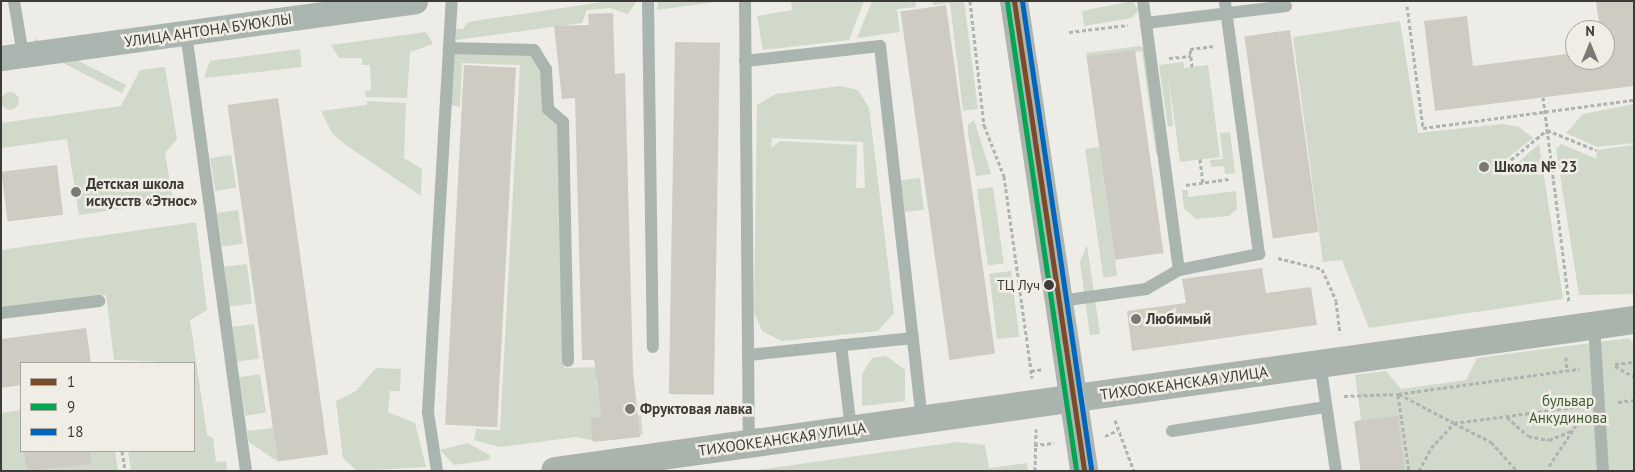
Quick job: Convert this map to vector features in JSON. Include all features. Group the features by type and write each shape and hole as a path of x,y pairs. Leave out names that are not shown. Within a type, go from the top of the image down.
{"main road":[{"path":"1014,1 1084,471"}],"street":[{"name":"УЛИЦА АНТОНА БУЮКЛЫ","path":"12,57 186,33 254,12 415,1"},
{"name":"ТИХООКЕАНСКАЯ УЛИЦА","path":"555,471 658,464 749,444 1634,320"}],"lane":[{"path":"12,57 14,1"},
{"path":"437,471 428,412 452,1"},
{"path":"648,1 653,347"},
{"path":"745,1 749,444"},
{"path":"1143,1 1179,270"},
{"path":"1146,23 1226,7 1286,6"},
{"path":"1060,301 1146,289 1179,270 1259,254 1226,7"},
{"path":"186,33 246,471"},
{"path":"745,61 880,46 922,419"},
{"path":"449,48 534,50 546,68 548,110 563,122 568,361"},
{"path":"1,313 99,301"},
{"path":"1594,325 1603,471"},
{"path":"748,355 913,338"},
{"path":"841,345 851,429"},
{"path":"1320,363 1336,471"},
{"path":"1172,431 1326,407"}],"path":[{"path":"970,1 984,125 1004,176 1032,382"},
{"path":"1407,6 1423,128 1634,100"},
{"path":"1069,32 1146,23"},
{"path":"1192,67 1190,49 1231,44"},
{"path":"1543,97 1570,304"},
{"path":"1547,130 1596,150"},
{"path":"1502,168 1547,130"},
{"path":"1200,159 1203,182"},
{"path":"1168,187 1249,176"},
{"path":"1259,254 1322,269 1336,301 1340,335"},
{"path":"1634,362 1613,365 1634,377"},
{"path":"1338,396 1398,394 1586,368"},
{"path":"1398,394 1491,442 1517,471"},
{"path":"1398,394 1409,471"},
{"path":"1615,402 1634,400"},
{"path":"1419,471 1431,448 1454,423 1588,406 1549,466"},
{"path":"1506,416 1528,436 1549,440 1571,431"},
{"path":"1118,430 1134,471"},
{"path":"1035,471 1036,431"},
{"path":"122,452 125,471"}],"green space":[{"path":"609,1 636,2 628,14 610,8 587,10 582,23 456,40 456,29 463,29 468,22"},
{"path":"658,1 724,1 657,10"},
{"path":"791,1 864,1 849,40 763,50 757,16 792,10"},
{"path":"872,1 915,1 916,7 897,9 900,32 857,38"},
{"path":"933,1 964,1 978,109 963,111 950,3 933,5"},
{"path":"1133,1 1138,10 1132,18 1084,26 1082,11"},
{"path":"1400,21 1418,133 1502,124 1519,127 1533,138 1495,168 1501,168 1503,176 1539,144 1563,299 1369,328 1342,260 1323,262 1293,37"},
{"path":"426,32 433,44 410,52 407,98 366,97 365,91 371,90 370,65 362,65 362,58 339,58 331,45"},
{"path":"35,39 126,85 122,93 31,47"},
{"path":"1140,46 1145,49 1161,154 1156,154 1142,51 1087,58 1086,53"},
{"path":"300,49 302,67 204,78 210,61"},
{"path":"454,53 530,54 542,69 559,124 564,368 601,367 596,382 602,421 641,415 643,435 597,441 576,437 500,447 474,440 476,429 500,430 520,65 462,63 460,107 451,105"},
{"path":"1183,62 1184,68 1208,65 1220,157 1180,162 1168,73 1173,126 1168,127 1159,65"},
{"path":"165,67 177,139 165,153 173,201 79,215 67,139 1,148 1,123 121,106 140,70"},
{"path":"841,86 858,90 869,108 894,313 878,331 782,341 762,331 754,312 757,105 776,94","holes":["772,138 863,142 865,188 856,188 857,145 780,141 771,148"]},
{"path":"10,92 16,95 19,101 16,107 10,110 4,107 1,101 4,95"},
{"path":"367,101 406,103 404,158 422,169 421,196 343,143 332,133 321,111 367,105"},
{"path":"1634,104 1634,143 1597,147 1566,133 1583,114"},
{"path":"974,120 991,174 976,176 968,134 968,124"},
{"path":"1230,132 1235,173 1225,174 1224,166 1211,167 1210,160 1223,159 1220,133"},
{"path":"1561,144 1597,159 1596,150 1634,145 1634,294 1579,295 1556,149"},
{"path":"1099,147 1117,276 1103,278 1085,149"},
{"path":"231,155 236,188 215,191 210,158"},
{"path":"920,178 924,210 905,212 901,180"},
{"path":"993,187 1004,263 988,265 977,189"},
{"path":"1182,190 1188,190 1188,197 1236,191 1237,209 1229,216 1196,219 1184,208"},
{"path":"238,210 243,244 222,247 217,213"},
{"path":"196,222 207,310 190,320 207,435 213,438 216,462 226,461 227,471 131,471 128,452 195,452 195,362 114,360 106,295 1,309 1,250"},
{"path":"1087,245 1100,334 1090,335 1080,262"},
{"path":"247,264 252,304 229,307 224,267"},
{"path":"1011,271 1019,337 997,339 989,274"},
{"path":"254,324 259,359 237,362 232,327"},
{"name":"бульвар Анкудинова","path":"1630,338 1634,345 1634,471 1361,471 1354,422 1361,420 1355,375 1386,371 1401,389 1466,380 1477,358"},
{"path":"886,356 905,370 905,401 862,406 862,374 872,358"},
{"path":"376,368 401,369 400,391 390,391 388,412 415,423 426,467 357,471 343,458 336,401 356,391"},
{"path":"260,374 266,413 245,416 239,377"},
{"path":"20,410 20,452 115,452 118,471 1,471 1,413"},
{"path":"273,428 277,461 249,442 247,431"},
{"path":"957,442 985,445 989,468 1027,463 1028,471 749,471"},
{"path":"468,443 491,456 489,460 454,465 440,450"}],"building":[{"path":"1596,1 1634,1 1634,86 1435,111 1424,21 1467,16 1473,66 1565,54 1565,70 1615,70 1615,20 1599,20"},
{"path":"946,5 995,354 949,360 900,11"},
{"path":"613,13 615,74 625,73 633,371 640,437 593,442 590,418 601,417 594,360 582,360 575,98 562,99 554,26 589,25 588,14"},
{"path":"1290,30 1318,232 1273,238 1244,36"},
{"path":"675,42 720,43 714,395 669,394"},
{"path":"1135,50 1164,253 1115,260 1086,57"},
{"path":"464,65 516,68 497,427 445,425"},
{"path":"278,98 328,454 278,462 227,105"},
{"path":"57,165 63,215 8,221 1,172"},
{"path":"1262,268 1266,293 1311,287 1317,325 1132,351 1127,311 1186,303 1182,279"},
{"path":"86,328 91,362 20,362 20,385 1,388 1,339"},
{"path":"1398,416 1405,471 1360,471 1354,421"},
{"path":"24,452 90,452 91,464 27,471"}],"transit line":[{"name":"1","path":"1014,1 1084,471"},
{"name":"18","path":"1022,1 1091,470"},
{"name":"9","path":"1007,2 1076,471"}],"place":[{"name":"Школа № 23","path":"1484,167"},
{"name":"Детская школа искусств «Этнос»","path":"76,192"},
{"name":"ТЦ Луч","path":"1049,285"},
{"name":"Любимый","path":"1136,319"},
{"name":"Фруктовая лавка","path":"630,409"}]}
